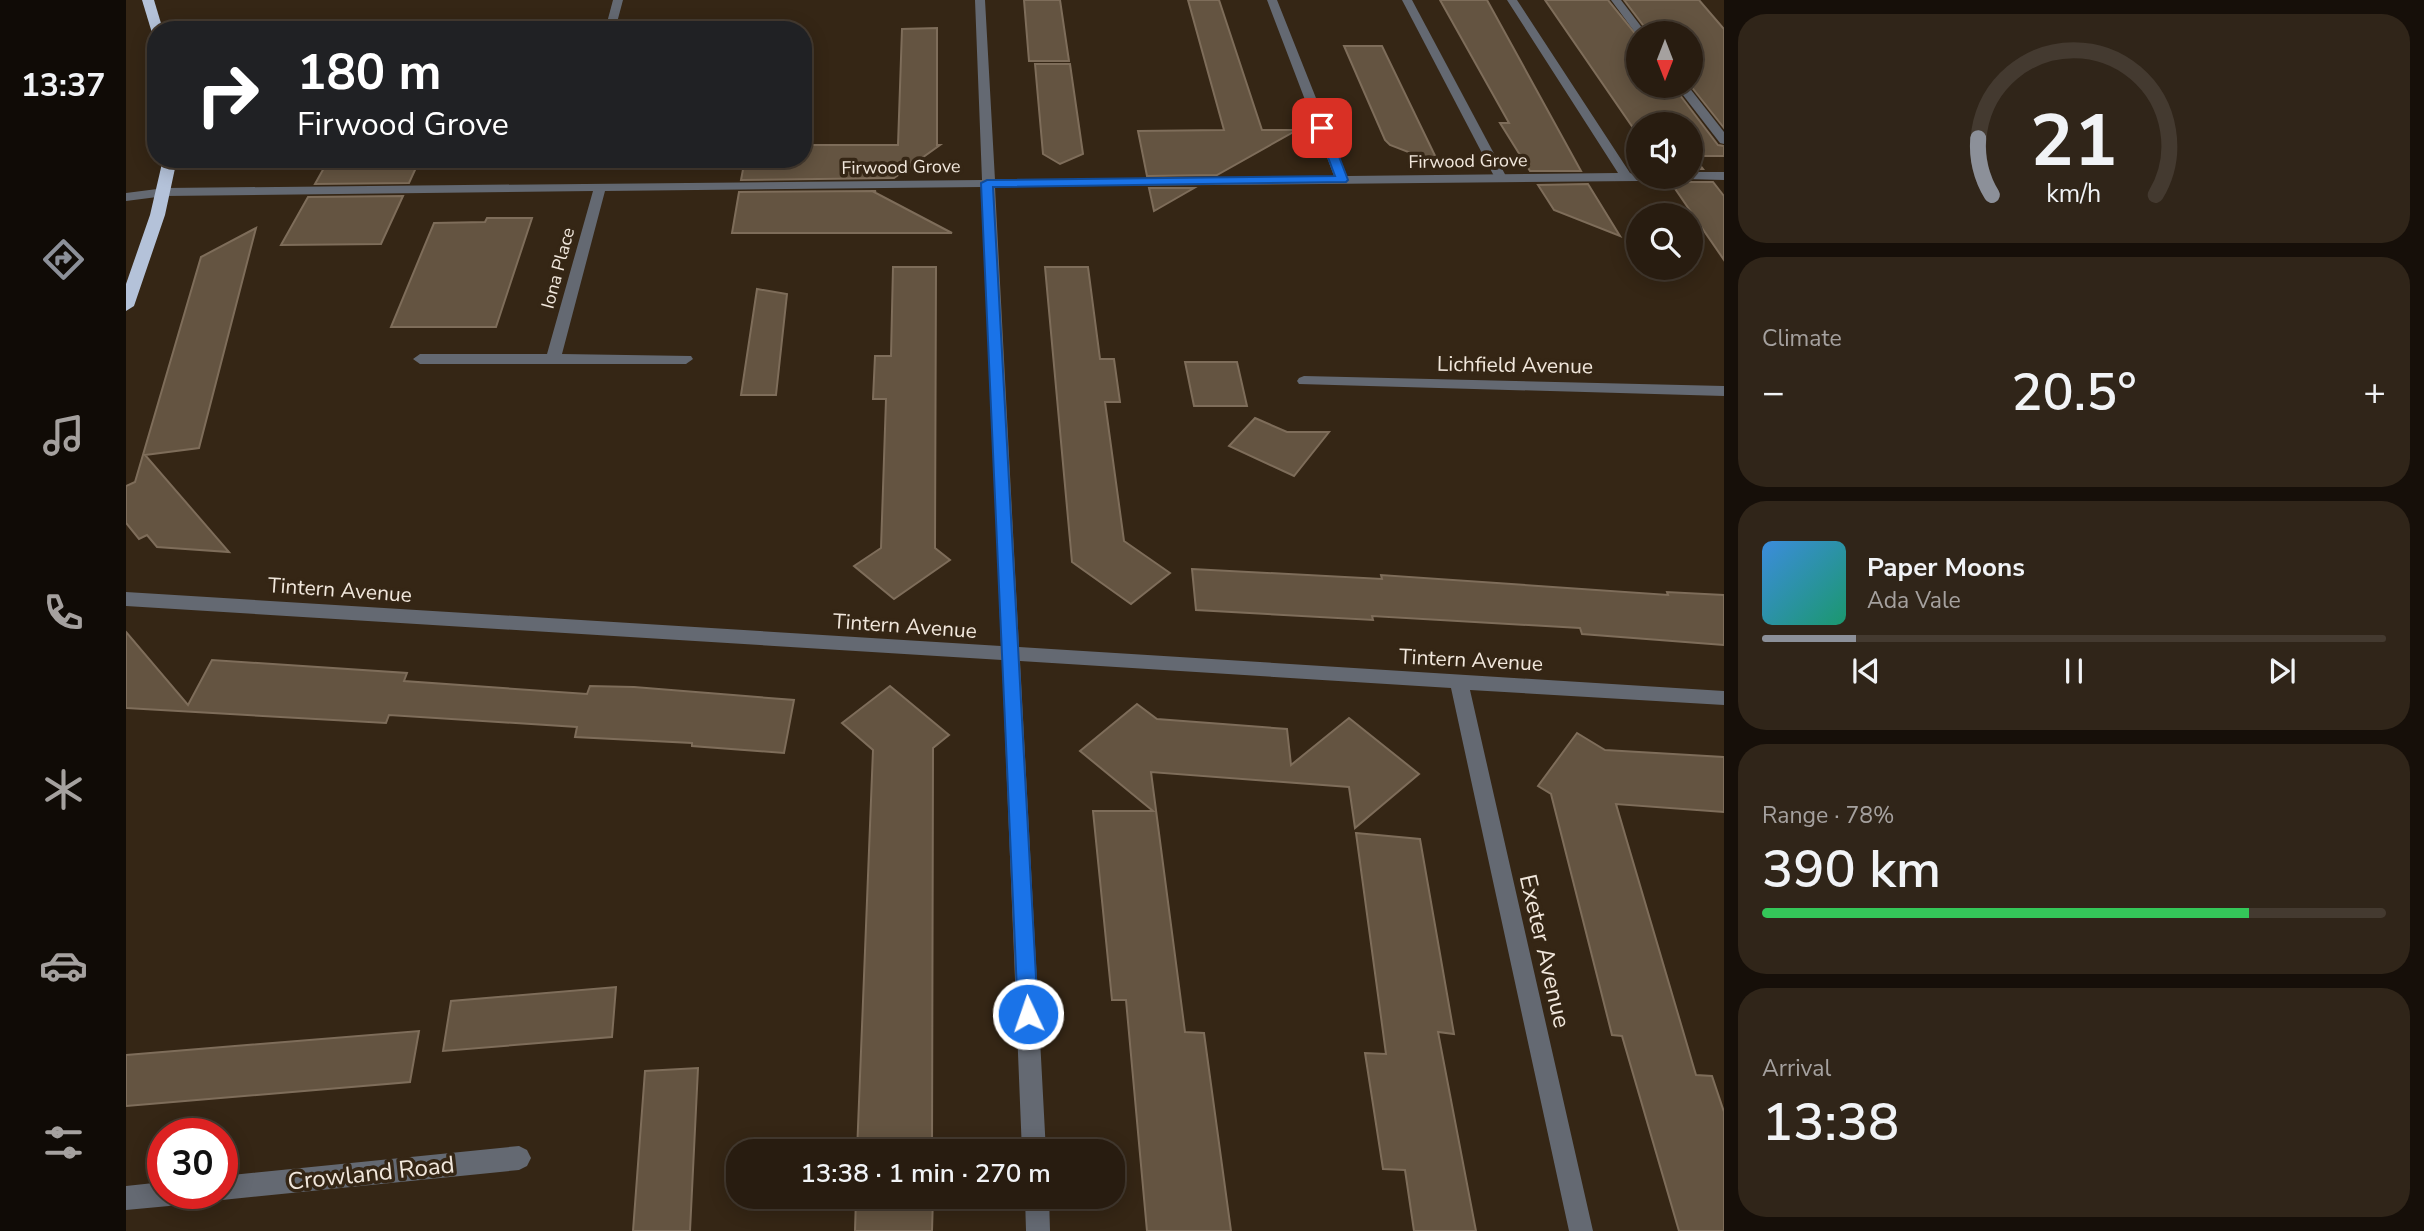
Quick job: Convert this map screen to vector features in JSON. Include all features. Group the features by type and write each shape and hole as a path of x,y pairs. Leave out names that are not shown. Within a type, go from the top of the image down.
{"highway":[{"path":"149,0 155,21"},
{"path":"126,306 156,228 169,168"}],"street":[{"path":"612,21 618,0"},
{"path":"980,0 1033,1139"},
{"path":"1272,0 1342,180"},
{"path":"1407,0 1501,178"},
{"path":"1512,0 1626,168"},
{"path":"1616,0 1632,21"},
{"path":"1691,98 1724,140"},
{"path":"1703,176 1724,176"},
{"name":"Firwood Grove","path":"126,197 165,192 1626,177"},
{"name":"Iona Place","path":"553,359 600,188"},
{"path":"420,359 686,359"},
{"name":"Lichfield Avenue","path":"1304,381 1724,391"},
{"name":"Tintern Avenue","path":"126,599 1724,698"},
{"name":"Exeter Avenue","path":"1459,682 1581,1231"},
{"name":"Crowland Road","path":"238,1186 519,1158"},
{"path":"126,1198 147,1196"},
{"path":"1037,1209 1038,1231"}],"building":[{"path":"1024,0 1060,0 1069,61 1029,61"},
{"path":"1188,0 1219,0 1262,130 1297,130 1217,175 1147,176 1138,131 1224,130"},
{"path":"1440,0 1487,0 1581,171 1530,171 1500,123 1509,123"},
{"path":"1545,0 1608,0 1626,22 1626,98 1682,98 1693,112 1626,112 1626,118"},
{"path":"1624,0 1699,0 1724,29 1724,128 1700,98 1703,98 1703,21 1640,21"},
{"path":"937,28 937,145 940,145 894,178 741,180 743,168 812,168 812,145 898,145 902,29"},
{"path":"1344,46 1382,46 1439,164 1390,145 1385,140"},
{"path":"1035,64 1070,64 1083,154 1060,164 1043,154"},
{"path":"1703,125 1718,145 1724,146 1724,156 1703,156"},
{"path":"324,168 416,168 409,183 315,184"},
{"path":"1703,182 1713,182 1724,196 1724,260 1703,229 1703,203 1685,203 1675,189 1703,189"},
{"path":"1588,184 1620,236 1554,210 1538,185"},
{"path":"1149,188 1194,188 1154,211"},
{"path":"876,191 874,192 952,233 732,233 739,192"},
{"path":"403,196 381,244 281,245 308,197"},
{"path":"487,218 532,218 496,327 391,327 434,223 485,222"},
{"path":"256,228 199,448 145,455 229,552 157,547 147,535 139,539 126,523 126,486 135,482 201,257"},
{"path":"893,267 936,267 935,548 950,560 894,599 854,566 881,548 886,399 873,399 875,356 891,356"},
{"path":"1045,267 1088,267 1100,359 1114,359 1120,402 1105,402 1124,541 1170,573 1131,604 1072,562"},
{"path":"757,289 787,294 776,395 741,395"},
{"path":"1185,362 1237,362 1247,406 1194,406"},
{"path":"1255,418 1287,432 1329,432 1294,476 1229,446"},
{"path":"1192,569 1382,579 1381,575 1668,595 1667,592 1724,595 1724,645 1582,634 1580,628 1372,616 1373,620 1196,610"},
{"path":"126,632 188,705 212,660 407,673 404,681 587,694 590,686 634,687 794,700 784,753 692,746 692,743 575,737 577,727 389,715 386,723 126,708"},
{"path":"890,686 949,735 933,748 932,1139 858,1139 873,750 842,723"},
{"path":"1137,704 1157,719 1287,729 1291,765 1349,718 1419,774 1355,828 1349,787 1151,772 1185,1032 1204,1033 1231,1231 1147,1231 1126,1000 1112,1000 1093,811 1153,811 1080,751"},
{"path":"1577,733 1605,750 1724,757 1724,812 1616,804 1696,1075 1712,1076 1724,1112 1724,1231 1679,1231 1622,1036 1612,1035 1551,794 1538,786"},
{"path":"1356,833 1420,839 1454,1034 1438,1032 1476,1231 1414,1231 1405,1170 1383,1169 1365,1053 1386,1054"},
{"path":"616,987 612,1037 443,1051 451,1001"},
{"path":"419,1031 410,1082 126,1106 126,1055"},
{"path":"698,1068 690,1231 633,1231 645,1071"},
{"path":"856,1209 933,1209 932,1231 855,1231"}],"route":[{"path":"1028,1014 987,183 1342,180 1322,128"}]}
